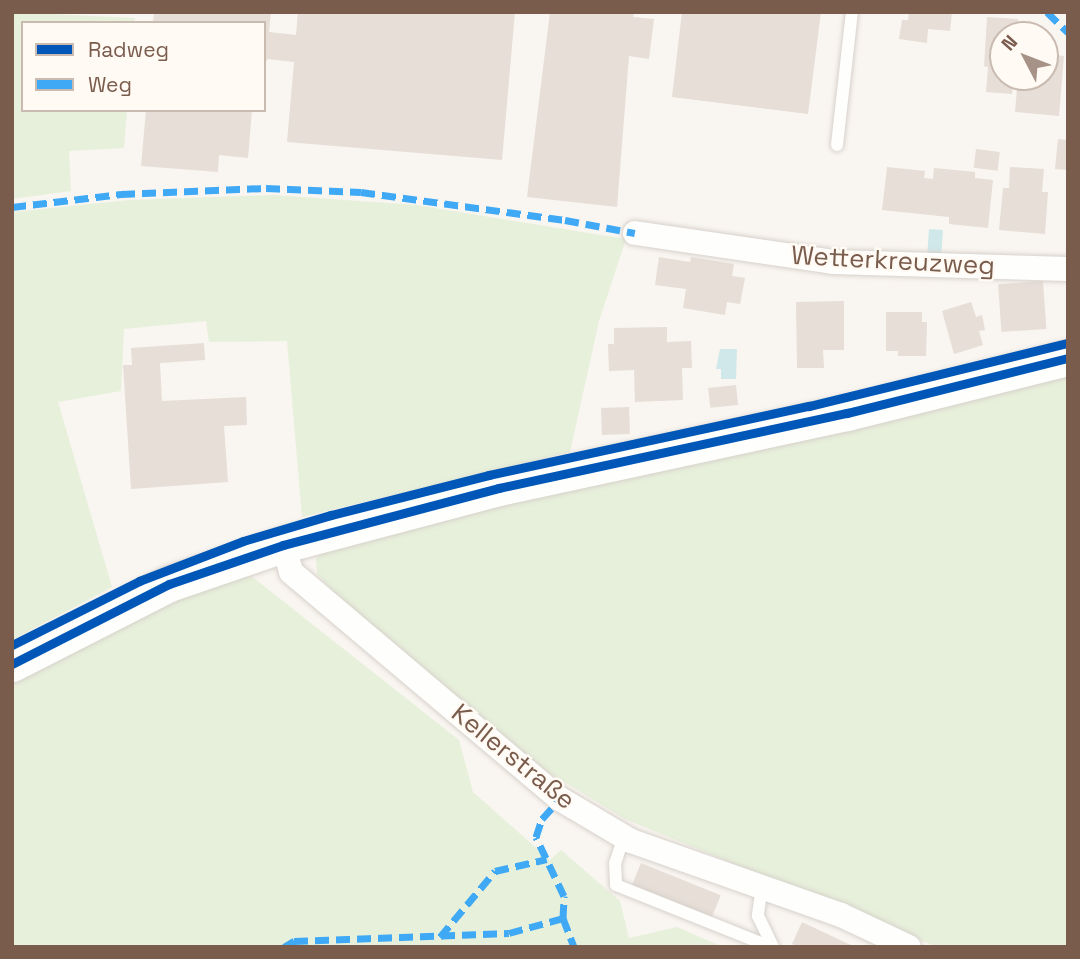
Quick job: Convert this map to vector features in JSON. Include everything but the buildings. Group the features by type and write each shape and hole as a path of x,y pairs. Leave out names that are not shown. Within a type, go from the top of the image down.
{"street":[{"name":"Wetterkreuzweg","path":"635,233 833,262 1068,269"},
{"path":"12,664 169,584 283,545 499,488 847,413 1068,358"},
{"name":"Kellerstraße","path":"283,545 290,572 560,799 624,836 841,915 909,947"}],"lane":[{"path":"837,145 852,12"},
{"path":"624,836 615,863 616,885 772,947"},
{"path":"762,887 758,916 772,947"}],"green space":[{"path":"12,12 135,18 134,21 21,21 21,112 127,112 124,148 69,151 71,191 12,199"},
{"path":"274,195 416,205 626,239 599,321 570,452 302,517 287,341 209,342 206,321 124,329 121,391 58,402 112,587 12,640 12,212 129,200"},
{"path":"1068,371 1068,947 937,947 625,819 548,772 349,608 317,574 316,559 324,548 356,538"},
{"path":"246,572 459,740 473,792 550,860 561,850 620,901 629,938 677,927 723,947 12,947 12,682 173,597"}],"water":[{"path":"929,229 943,230 941,254 927,253"},
{"path":"720,349 737,349 736,379 721,379 721,369 716,369"}],"marked path":[{"path":"1047,12 1068,32"},
{"path":"12,207 121,194 266,188 361,192 565,220 635,233"},
{"path":"284,947 294,941 509,933 563,918 564,896 536,837 542,819 560,799"},
{"path":"440,937 495,871 547,859"},
{"path":"563,918 574,947"}],"cycle path":[{"path":"12,645 139,581 243,541 331,515 489,475 809,406 1068,343"},
{"path":"12,664 169,584 283,545 499,488 847,413 1068,358"}]}
